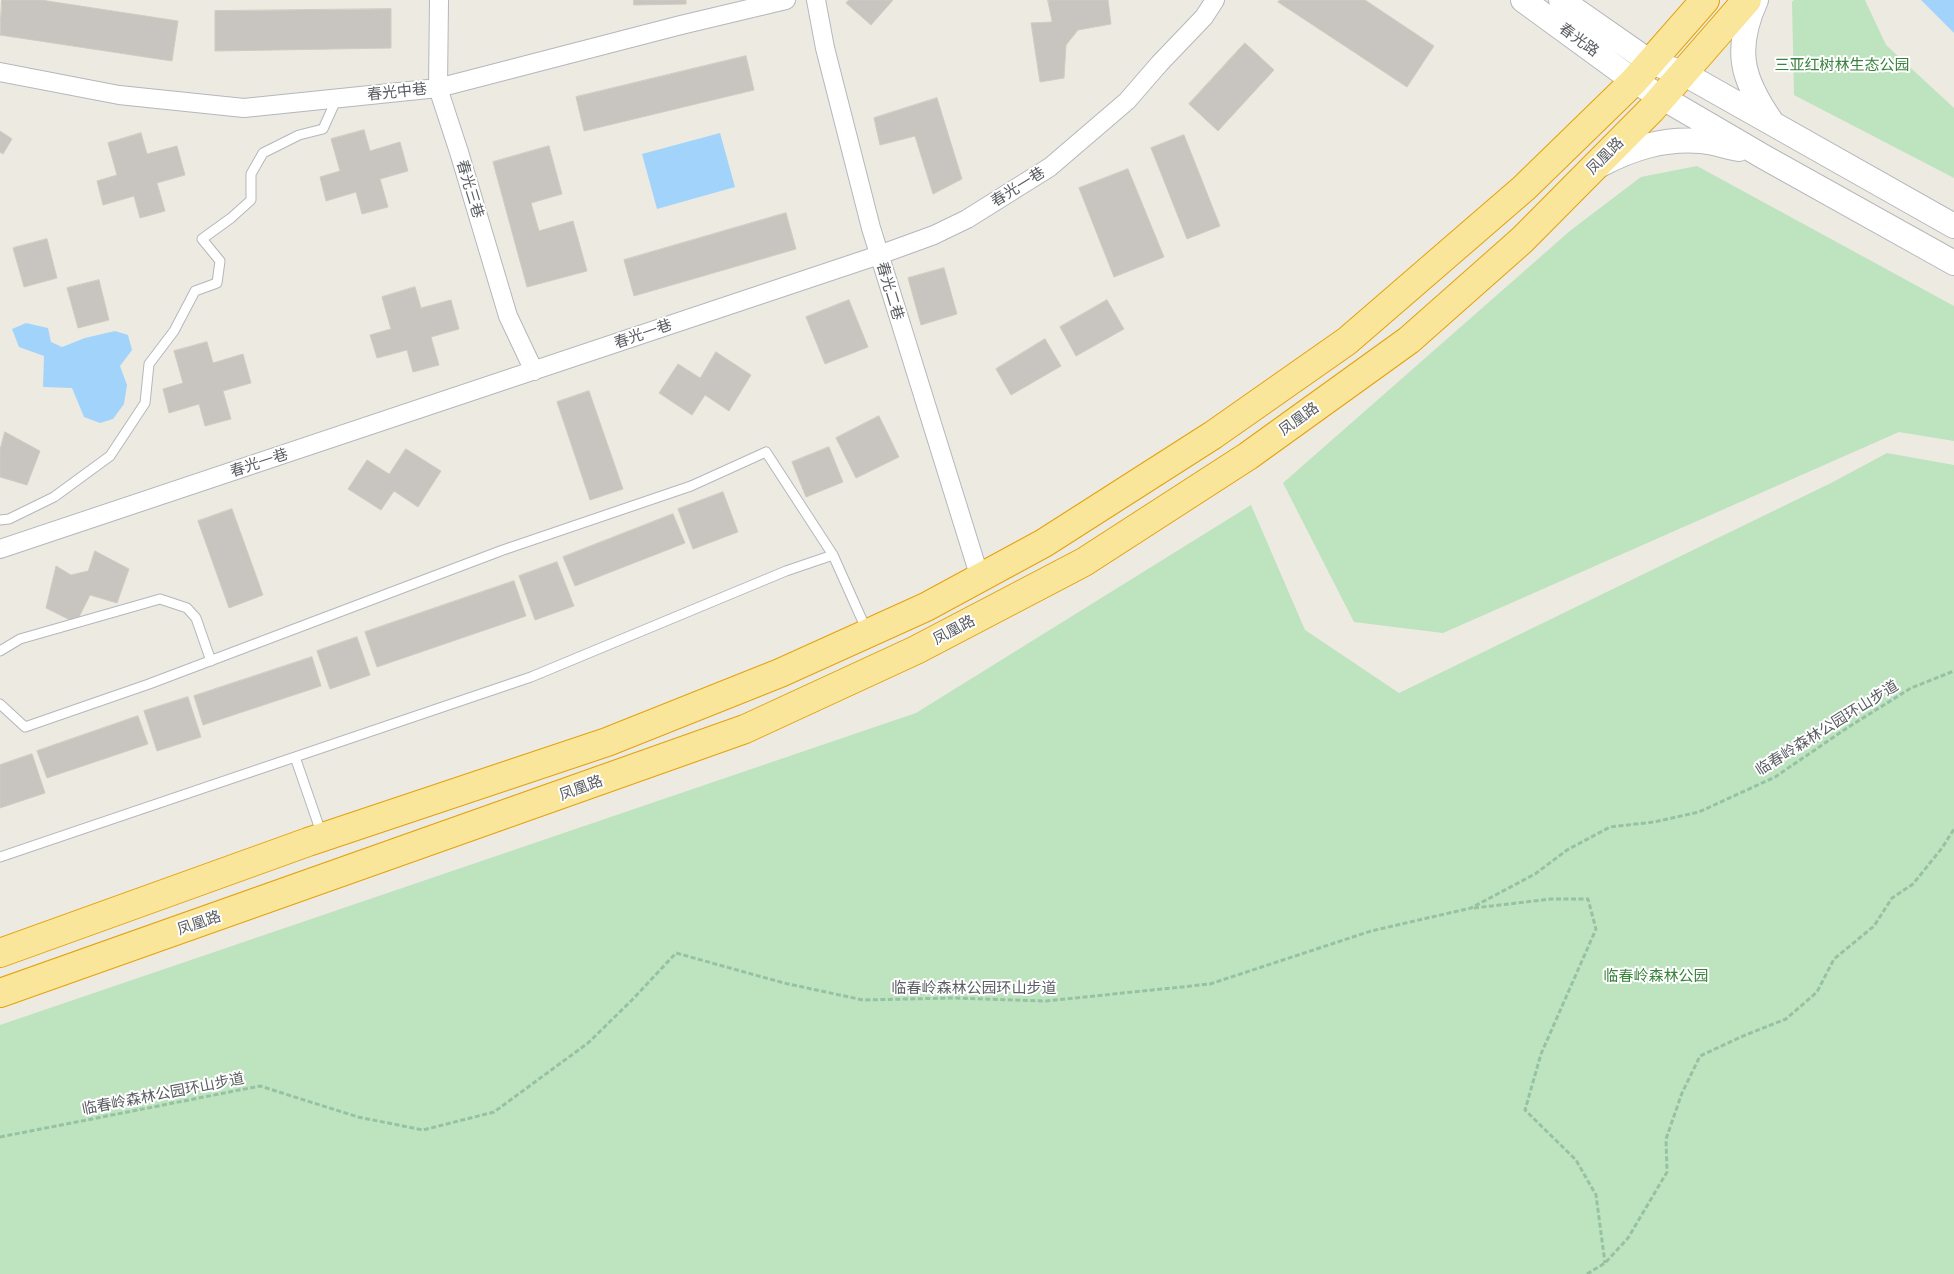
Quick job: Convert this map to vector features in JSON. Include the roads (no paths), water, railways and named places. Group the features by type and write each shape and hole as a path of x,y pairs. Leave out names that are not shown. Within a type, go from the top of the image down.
{"highway":[{"path":"0,953 323,837 606,742 780,673 926,607 1044,543 1213,435 1347,341 1524,188 1642,72 1705,0"},
{"name":"凤凰路","path":"0,993 745,729 916,650 1084,562 1256,450 1409,340 1522,240 1663,96 1748,0"}],"main road":[{"name":"春光路","path":"1523,0 1642,72"},
{"name":"春光路","path":"1561,0 1642,72"},
{"path":"1756,0 1744,34 1742,55 1746,76 1756,100 1774,124"},
{"path":"1642,72 1683,74 1954,226"},
{"path":"1642,72 1663,96 1755,152 1954,263"},
{"path":"1592,169 1642,146 1671,142 1702,141 1755,152"}],"street":[{"name":"春光三巷","path":"439,0 438,88 508,316 534,371"},
{"name":"春光中巷","path":"0,72 119,95 244,108 438,88 681,25 786,0"},
{"name":"春光二巷","path":"816,0 825,48 879,255 980,578"},
{"name":"春光一巷","path":"0,549 934,235 967,218 1050,167 1127,101 1204,17 1215,0"}],"lane":[{"path":"0,520 9,519 54,497 110,456 145,403 149,364 174,331 195,291 217,284 220,262 202,239 231,218 251,200 251,174 263,153 298,135 323,129 337,98"},
{"path":"0,704 25,727 211,661 503,550 691,486 766,452 832,555 868,633"},
{"path":"0,857 531,677 786,571 832,555"},
{"path":"0,651 20,639 160,599 187,608 196,618 211,661"},
{"path":"295,757 323,837"}],"water":[{"path":"1921,0 1954,0 1954,33"},
{"path":"720,133 735,187 657,209 642,154"},
{"path":"26,323 48,328 51,342 62,347 85,338 115,331 128,335 132,350 120,366 127,385 124,404 113,419 100,423 84,417 72,388 43,387 44,356 19,347 12,329"}],"park label":[{"name":"三亚红树林生态公园","path":"1842,65"},
{"name":"临春岭森林公园","path":"1656,976"}]}
